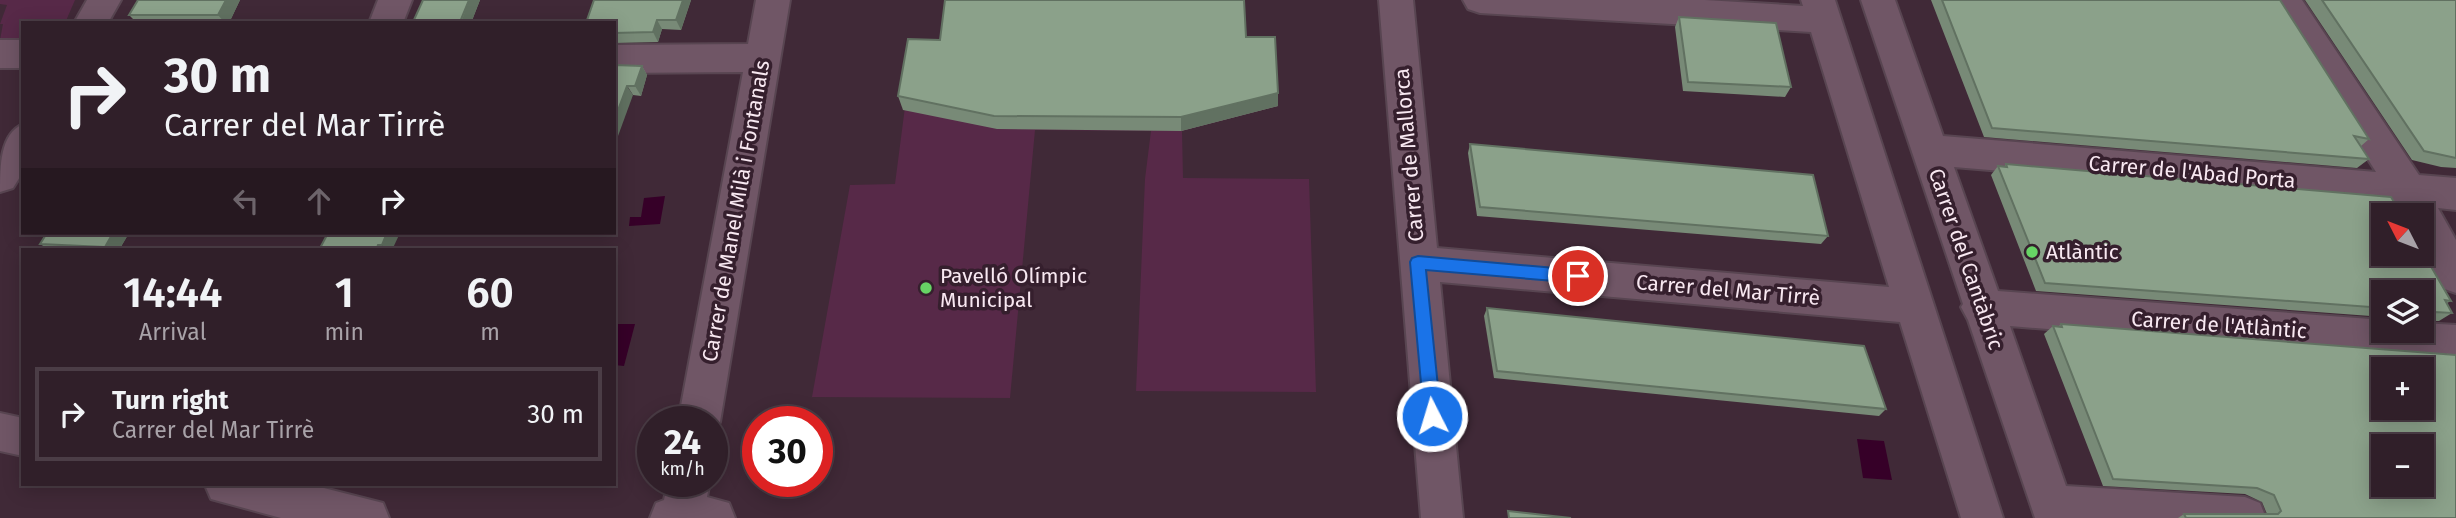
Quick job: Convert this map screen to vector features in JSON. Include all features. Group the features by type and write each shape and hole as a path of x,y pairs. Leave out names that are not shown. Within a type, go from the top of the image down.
{"street":[{"path":"92,21 104,0"},
{"path":"387,21 395,0"},
{"name":"Carrer de Manel Milà i Fontanals","path":"702,406 773,0"},
{"name":"Carrer de Mallorca","path":"1396,0 1442,518"},
{"path":"1480,0 1821,10 1982,518"},
{"name":"Carrer del Cantàbric","path":"1878,0 2054,512"},
{"path":"2284,0 2409,191 2456,276"},
{"path":"0,54 21,54"},
{"path":"616,59 762,58"},
{"path":"0,177 21,142"},
{"name":"Carrer de l'Abad Porta","path":"1928,150 2456,194"},
{"name":"Carrer del Mar Tirrè","path":"1418,262 1914,306"},
{"name":"Carrer de l'Atlàntic","path":"1982,307 2456,343"},
{"path":"0,432 21,437"},
{"path":"230,486 368,518"},
{"path":"2054,512 2245,518"}],"shaded area":[{"path":"0,0 75,0 66,21 21,21 21,45 12,40 0,40 3,24 0,24 7,5 0,4"},
{"name":"Pavelló Olímpic Municipal","path":"1244,51 1278,106 1182,131 1183,178 1309,179 1316,392 1136,391 1145,179 1151,131 1035,130 1010,398 812,397 850,185 895,184 912,53"},
{"path":"665,196 660,224 629,226 630,217 641,217 644,198"},
{"path":"616,324 635,324 624,366 616,365"},
{"path":"1857,439 1884,441 1892,480 1863,478"}],"building":[{"path":"138,0 226,0 218,15 129,15"},
{"path":"423,0 469,0 460,21 413,21"},
{"path":"594,0 683,0 676,20 657,20 653,32 616,33 616,21 587,21"},
{"path":"945,0 1244,0 1246,37 1275,37 1278,93 1181,117 994,116 898,96 908,39 940,40"},
{"path":"1942,0 2280,0 2369,139 2354,136 2369,159 1992,128"},
{"path":"2322,0 2456,0 2456,158 2424,151"},
{"path":"1679,17 1776,23 1791,87 1688,82"},
{"path":"616,65 642,66 635,86 627,86 616,116"},
{"path":"1470,144 1813,175 1828,236 1480,207"},
{"path":"2006,164 2391,197 2395,203 2371,203 2371,266 2431,266 2451,301 2445,300 2452,313 2435,312 2434,315 2434,280 2371,280 2371,307 2045,283 1998,166 2007,167"},
{"path":"46,235 112,235 105,247 40,244"},
{"path":"327,235 386,235 382,245 377,248 320,248"},
{"path":"1487,308 1864,346 1886,409 1497,371"},
{"path":"2061,324 2456,355 2456,518 2186,518 2184,514 2278,514 2281,511 2274,495 2257,488 2113,479 2053,326 2062,327"},
{"path":"1508,511 1571,518 1509,518"}],"place":[{"name":"Atlàntic","path":"2032,252"},
{"name":"Pavelló Olímpic Municipal","path":"926,288"}],"route":[{"path":"1432,416 1418,262 1578,276"}]}
